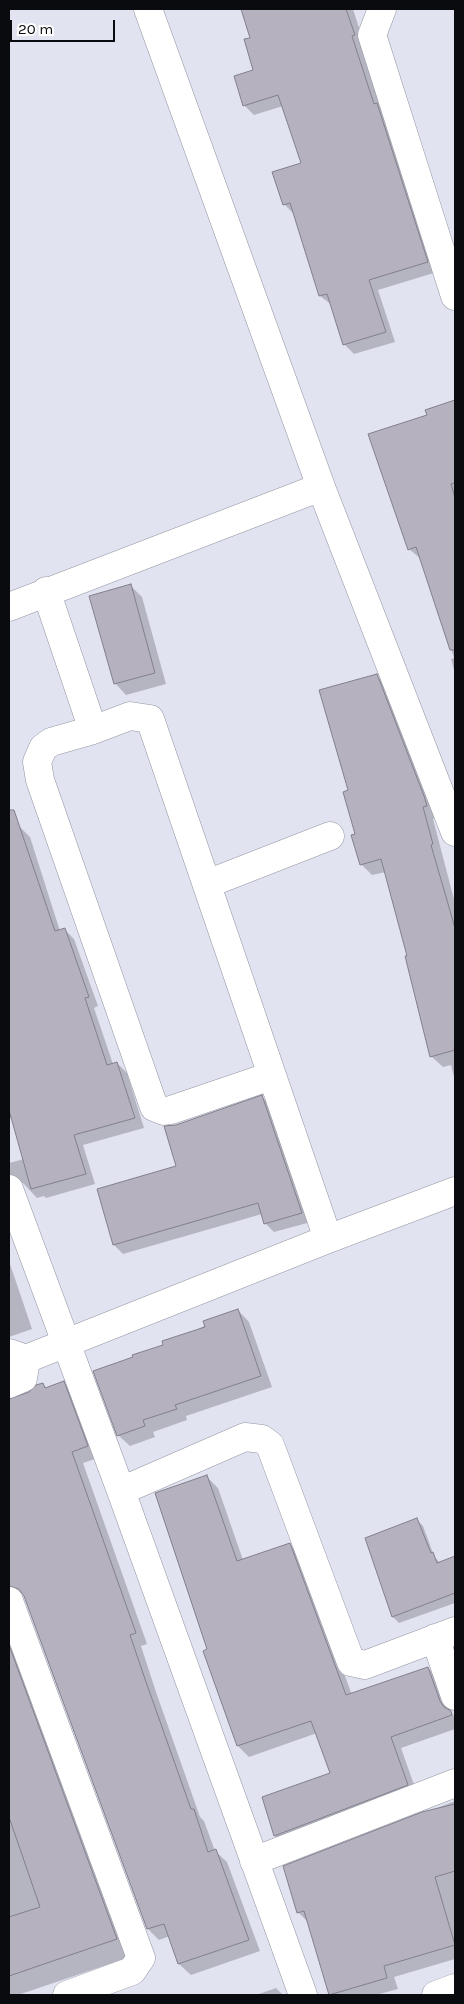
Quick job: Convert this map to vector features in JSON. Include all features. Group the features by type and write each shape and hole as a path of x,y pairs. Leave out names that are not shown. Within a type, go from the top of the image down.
{"street":[{"path":"148,9 320,487 447,787 455,832"},
{"path":"382,9 372,35 455,296"},
{"path":"9,607 46,591 320,487"},
{"path":"46,591 93,730"},
{"path":"271,1076 171,1110 164,1111 154,1106 40,780 37,762 44,748 51,742 93,730 130,716 150,719 328,1239"},
{"path":"208,884 330,836"},
{"path":"9,1189 303,1995"},
{"path":"9,1384 23,1378 18,1356 66,1344 328,1239 455,1191"},
{"path":"121,1492 244,1437 262,1439 270,1446 351,1662 365,1665 445,1635 455,1696"},
{"path":"9,1601 141,1958 132,1971 67,1995"},
{"path":"254,1861 455,1784"},
{"path":"436,1995 455,1988"}],"building":[{"path":"241,9 346,9 355,35 352,36 374,104 377,103 428,262 369,280 386,332 343,345 327,294 319,296 290,203 283,205 272,172 301,163 278,95 243,106 234,76 253,70 244,39 250,38"},
{"path":"455,400 455,483 451,484 455,498 455,650 450,650 416,547 408,550 368,434 427,415 425,410"},
{"path":"131,584 155,673 114,684 89,596"},
{"path":"377,674 424,796 427,806 423,807 433,844 431,845 455,928 455,1050 430,1057 405,956 407,956 381,859 360,865 351,835 355,834 343,792 348,790 319,690"},
{"path":"9,810 14,810 55,931 65,928 89,997 85,998 107,1065 117,1062 135,1118 74,1135 86,1174 31,1189 9,1110"},
{"path":"262,1095 302,1213 264,1224 258,1203 113,1245 97,1189 176,1166 164,1126 176,1125"},
{"path":"238,1309 261,1376 175,1405 177,1409 143,1420 145,1426 117,1436 93,1371 163,1345 162,1341 205,1327 203,1321"},
{"path":"64,1381 88,1446 72,1452 136,1633 130,1635 191,1809 194,1809 208,1852 216,1849 249,1940 178,1964 164,1924 147,1929 24,1596 19,1589 9,1586 9,1399 29,1392 36,1385 43,1383 45,1388"},
{"path":"207,1475 237,1561 290,1543 346,1695 428,1667 440,1701 444,1707 451,1711 452,1715 391,1737 408,1785 274,1836 262,1797 330,1773 311,1721 237,1746 203,1651 207,1649 155,1493"},
{"path":"417,1518 437,1563 455,1556 455,1593 392,1617 365,1538"},
{"path":"9,1645 117,1939 9,1976 9,1917 40,1907 9,1817"},
{"path":"455,1804 455,1871 435,1877 455,1945 384,1966 387,1978 329,1995 304,1911 297,1913 283,1866 422,1812"}]}
